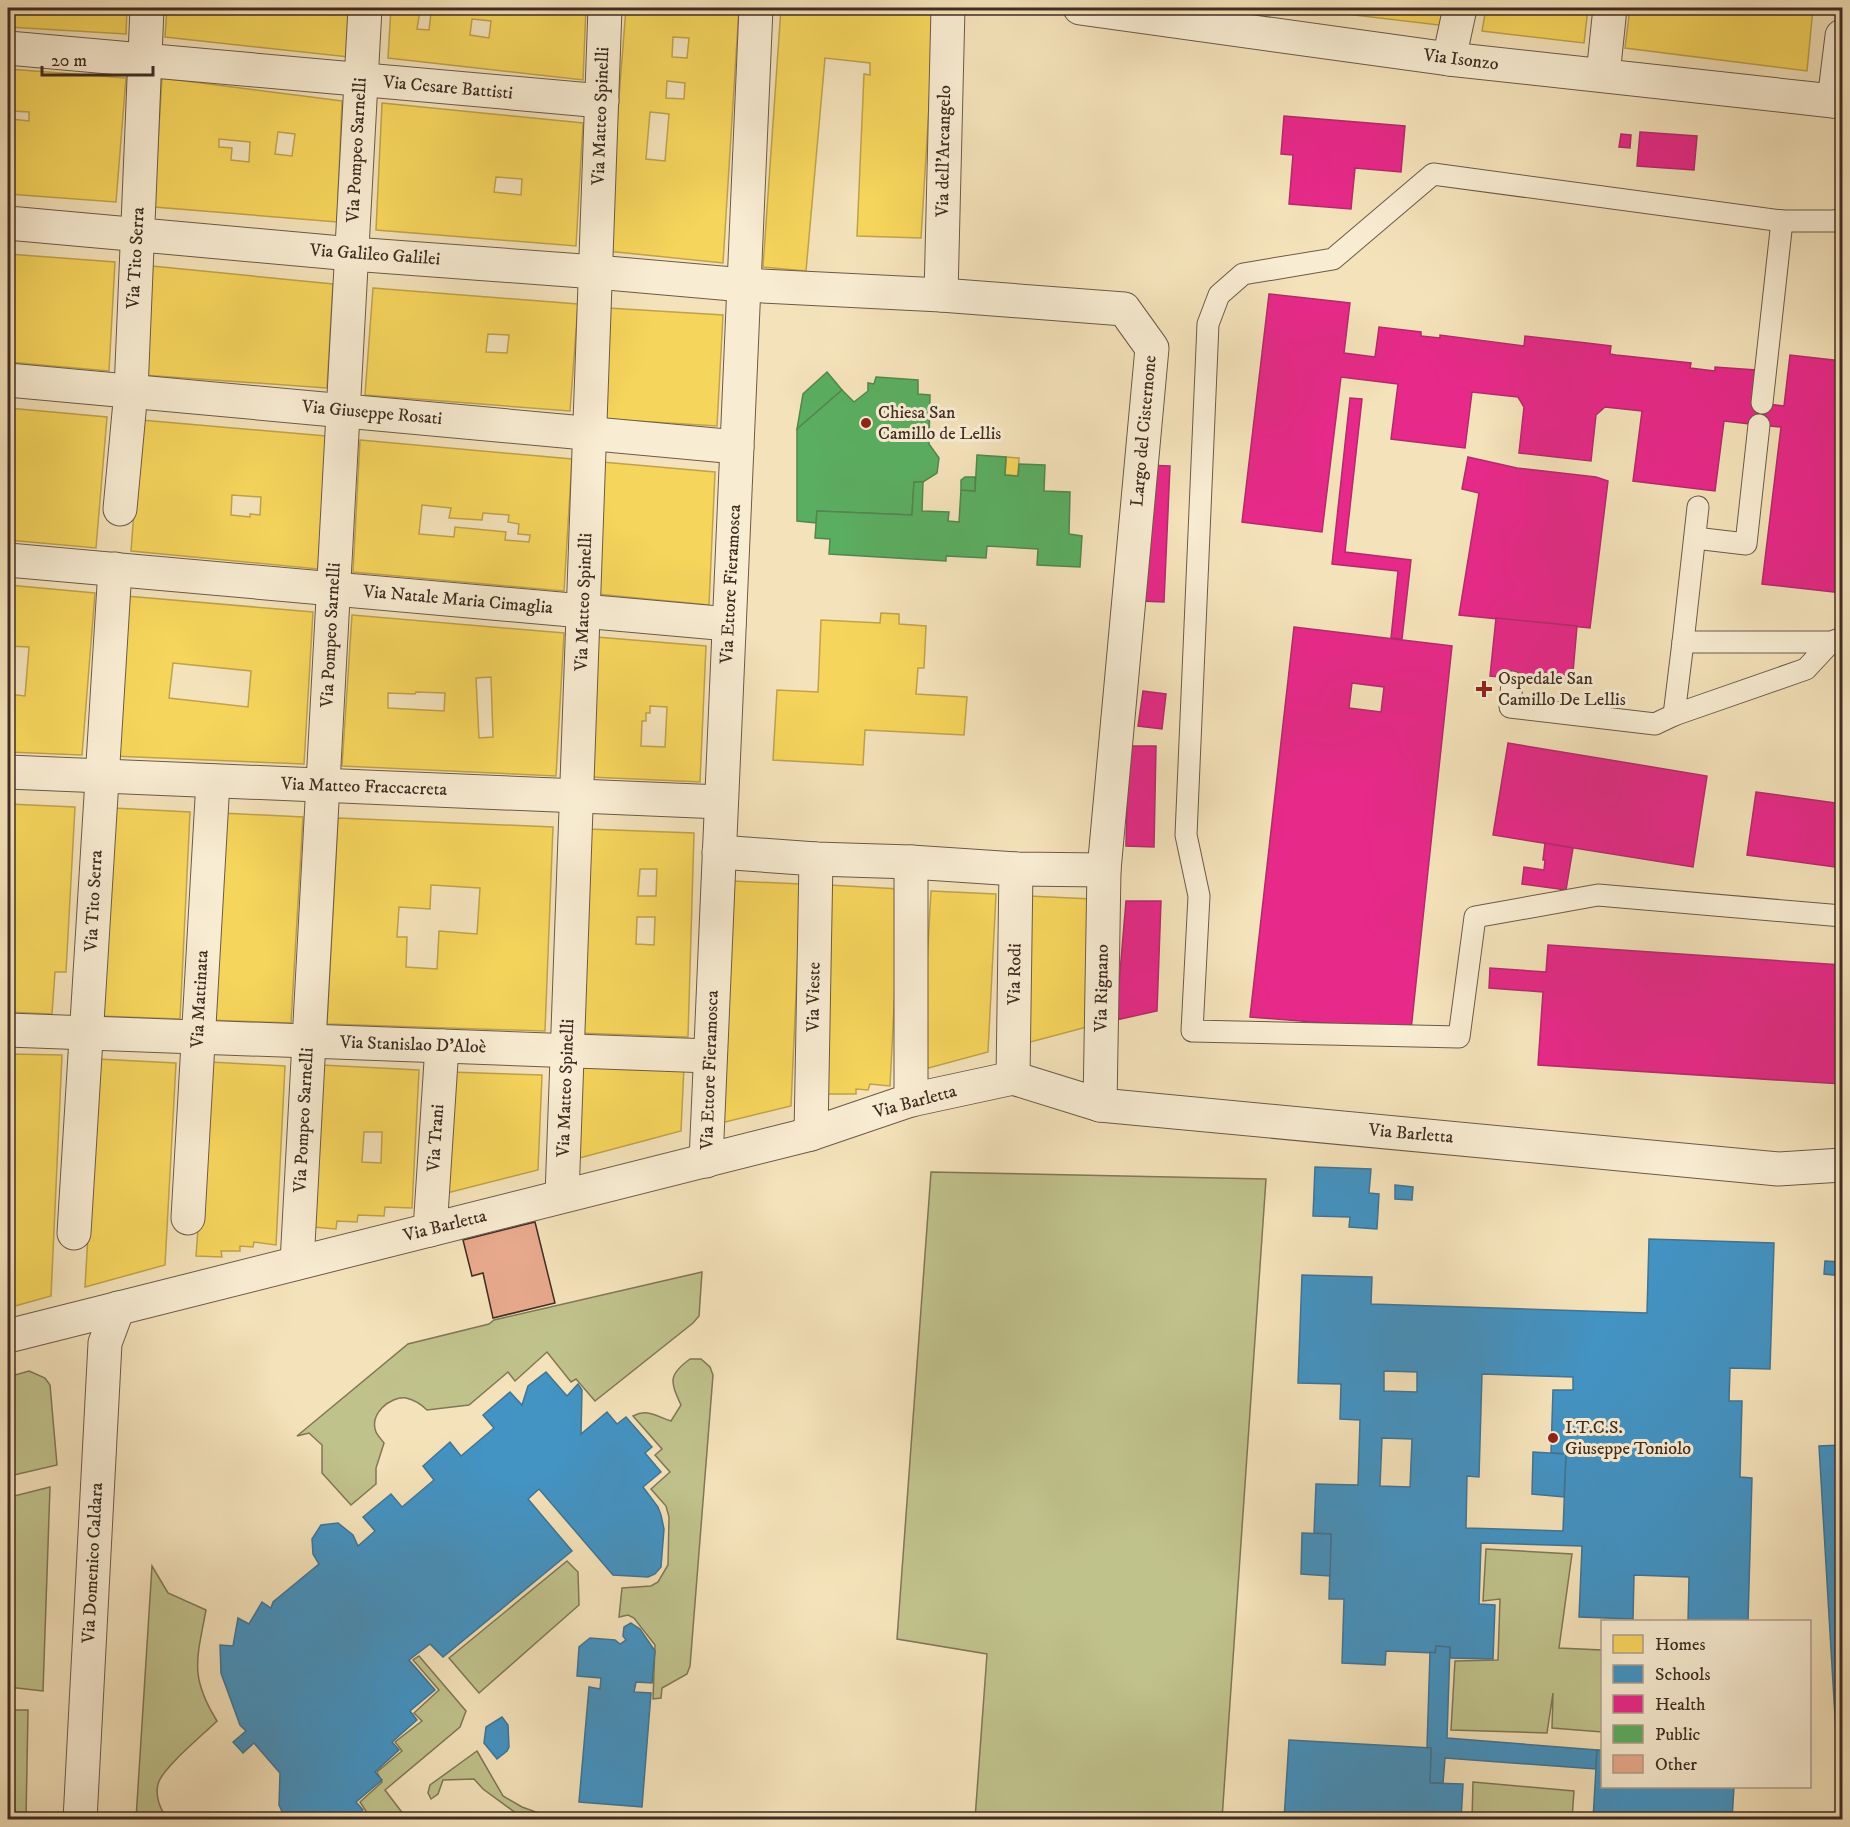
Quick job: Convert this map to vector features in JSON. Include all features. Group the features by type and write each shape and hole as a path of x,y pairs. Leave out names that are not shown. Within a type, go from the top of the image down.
{"street":[{"name":"Via Tito Serra","path":"120,509 130,391 147,8"},
{"name":"Via Pompeo Sarnelli","path":"297,1263 365,8"},
{"name":"Via Matteo Spinelli","path":"562,1196 605,8"},
{"name":"Via Ettore Fieramosca","path":"706,1161 756,8"},
{"name":"Via dell'Arcangelo","path":"941,295 948,8"},
{"name":"Via Isonzo","path":"1080,8 1449,59 1838,102"},
{"path":"1449,59 1460,8"},
{"path":"1603,75 1610,8"},
{"path":"1838,102 1842,36"},
{"name":"Via Cesare Battisti","path":"8,48 602,101"},
{"name":"Via Galileo Galilei","path":"8,223 352,254 744,285"},
{"name":"Largo del Cisternone","path":"744,285 941,295 1124,309 1152,348 1104,870"},
{"name":"Via Giuseppe Rosati","path":"8,380 737,447"},
{"name":"Via Natale Maria Cimaglia","path":"8,560 729,624"},
{"name":"Via Tito Serra","path":"74,1233 115,569"},
{"name":"Via Matteo Fraccacreta","path":"8,772 721,802"},
{"name":"Via Mattinata","path":"188,1218 213,780"},
{"path":"719,852 1016,869 1104,870"},
{"name":"Via Vieste","path":"811,1134 816,859"},
{"path":"911,862 911,1100"},
{"name":"Via Rodi","path":"1013,1078 1016,869"},
{"name":"Via Rignano","path":"1100,1105 1104,870"},
{"name":"Via Stanislao D'Aloè","path":"8,1030 710,1056"},
{"name":"Via Trani","path":"430,1230 442,1046"},
{"name":"Via Barletta","path":"8,1336 706,1161 811,1134 911,1100 1013,1078 1100,1105 1778,1168 1842,1165"},
{"name":"Via Domenico Caldara","path":"80,1820 105,1343 118,1308"}],"lane":[{"path":"1842,219 1782,221 1433,174 1334,259 1243,274 1219,295 1208,324 1186,835 1199,896 1192,1031 1459,1037 1475,917 1598,895 1842,916"},
{"path":"1762,403 1782,221"},
{"path":"1695,538 1746,544 1759,424"},
{"path":"1674,715 1698,507"},
{"path":"1683,642 1837,640"},
{"path":"1512,682 1510,707 1655,724 1674,715 1806,669 1837,640"}],"green space":[{"path":"931,1172 1266,1179 1222,1819 975,1819 987,1654 897,1639"},
{"path":"702,1272 699,1316 595,1401 576,1379 571,1382 547,1352 515,1381 508,1372 469,1405 427,1410 418,1402 406,1398 388,1403 375,1419 376,1432 384,1443 376,1468 376,1484 351,1505 322,1473 322,1445 309,1433 297,1436 408,1344 489,1324 494,1320"},
{"path":"690,1359 701,1359 710,1367 713,1375 690,1666 687,1674 662,1688 661,1698 653,1699 655,1645 634,1618 628,1615 619,1617 622,1588 651,1586 658,1582 668,1565 669,1517 666,1506 651,1489 670,1472 655,1455 662,1449 633,1416 648,1413 671,1421 681,1405 673,1379 678,1370"},
{"path":"29,1371 45,1378 50,1385 57,1465 10,1476 8,1474 8,1377"},
{"path":"50,1487 43,1691 8,1687 8,1504 10,1497"},
{"path":"1486,1549 1572,1554 1559,1648 1601,1650 1601,1732 1552,1728 1553,1693 1547,1733 1451,1730 1455,1661 1498,1660 1500,1599 1483,1601"},
{"path":"567,1561 578,1572 579,1605 479,1693 449,1658"},
{"path":"152,1566 168,1593 206,1610 198,1655 199,1679 202,1692 217,1721 175,1760 161,1777 157,1789 158,1798 167,1819 136,1819"},
{"path":"419,1656 466,1711 460,1727 385,1790 404,1815 396,1819 358,1820 366,1811 360,1802 382,1782 377,1772 402,1751 395,1742 422,1721 414,1713 439,1690 413,1660"},
{"path":"8,1710 28,1710 26,1819 22,1819 8,1803"},
{"path":"477,1751 503,1796 522,1807 544,1815 642,1815 654,1819 524,1819 483,1789 474,1779 443,1780 438,1794 431,1799 428,1793 430,1785"},
{"path":"1473,1782 1574,1791 1572,1819 1472,1819"}],"building: Homes":[{"path":"8,8 127,8 126,34 8,27"},
{"path":"167,8 289,8 289,11 305,13 305,8 352,8 349,57 165,37"},
{"path":"391,8 586,8 583,80 388,58","holes":["420,11 431,13 429,30 417,29","472,19 491,21 489,38 470,35"]},
{"path":"626,8 739,8 723,263 607,251","holes":["673,37 689,38 687,58 672,57","667,81 685,83 684,99 666,98","650,112 669,114 665,161 646,159"]},
{"path":"781,8 935,8 921,238 857,236 864,74 870,75 870,63 825,58 806,271 763,267"},
{"path":"1295,8 1449,8 1447,26"},
{"path":"1486,8 1588,8 1584,43 1482,31"},
{"path":"1630,8 1813,8 1807,71 1625,48"},
{"path":"8,69 126,78 116,202 8,194","holes":["11,111 29,112 29,121 11,119"]},
{"path":"162,78 342,101 337,222 154,207","holes":["278,132 295,134 292,156 275,154","219,139 250,142 249,162 231,160 232,148 219,147"]},
{"path":"382,103 583,123 576,246 376,230","holes":["496,177 522,179 521,195 494,192"]},
{"path":"8,254 115,262 109,371 8,362"},
{"path":"152,266 333,284 327,388 142,375"},
{"path":"373,288 578,304 570,411 365,395","holes":["488,334 509,335 507,353 486,352"]},
{"path":"608,308 723,315 717,426 604,419"},
{"path":"8,408 107,417 96,548 8,540"},
{"path":"141,420 326,436 318,569 131,551","holes":["232,495 261,497 260,515 250,514 250,517 231,515"]},
{"path":"360,440 572,459 564,591 353,572","holes":["422,505 451,508 449,518 482,520 483,513 509,515 508,522 519,524 518,534 530,535 529,542 505,540 506,532 455,527 454,537 419,534"]},
{"path":"1006,457 1019,458 1018,476 1005,475"},
{"path":"602,462 715,472 709,605 597,594"},
{"path":"8,585 95,593 82,755 8,752 8,694 25,696 29,647 8,646"},
{"path":"126,596 313,612 304,764 113,756","holes":["173,663 251,671 248,707 169,698"]},
{"path":"881,613 899,614 899,624 926,626 924,668 918,668 916,694 967,697 964,735 865,730 863,765 773,760 777,690 818,692 821,620 880,623"},
{"path":"352,615 564,633 556,776 342,766","holes":["491,677 493,737 479,738 476,678","416,692 445,693 444,711 388,708 388,693 415,694"]},
{"path":"596,637 706,646 700,782 590,777","holes":["650,706 667,707 665,747 641,746 642,721 646,721 646,713 650,713"]},
{"path":"8,804 75,807 66,972 55,972 52,1014 8,1012"},
{"path":"113,808 190,812 180,1019 98,1016"},
{"path":"221,813 303,817 291,1023 208,1020"},
{"path":"338,818 553,827 545,1031 327,1024","holes":["431,885 480,888 477,934 439,931 437,969 406,967 407,937 397,937 399,907 430,909"]},
{"path":"587,829 694,833 688,1037 578,1033","holes":["640,869 657,869 656,896 638,896","637,917 655,917 654,945 636,944"]},
{"path":"732,881 801,884 791,1106 721,1123"},
{"path":"829,885 900,889 890,1086 870,1084 868,1090 856,1089 856,1094 821,1094"},
{"path":"931,891 996,894 988,1052 921,1070"},
{"path":"1028,896 1092,899 1087,1027 1019,1045"},
{"path":"8,1054 62,1055 51,1296 8,1308"},
{"path":"98,1059 176,1063 165,1265 85,1287"},
{"path":"577,1061 684,1066 681,1131 572,1160"},
{"path":"210,1062 285,1066 276,1245 254,1242 253,1247 240,1246 240,1251 221,1251 222,1257 196,1256"},
{"path":"321,1065 419,1070 412,1208 385,1207 384,1216 358,1215 357,1222 337,1221 336,1229 313,1227","holes":["364,1132 382,1132 381,1163 362,1162"]},
{"path":"449,1072 542,1075 538,1170 443,1194"}],"building: Schools":[{"path":"1315,1167 1371,1169 1369,1193 1379,1194 1377,1229 1349,1227 1350,1217 1313,1216"},
{"path":"1395,1185 1413,1187 1412,1200 1395,1199"},
{"path":"1649,1239 1774,1243 1770,1369 1730,1368 1729,1401 1742,1401 1740,1477 1752,1478 1748,1620 1688,1620 1689,1577 1634,1575 1633,1619 1579,1617 1582,1546 1481,1543 1479,1604 1495,1605 1493,1659 1450,1658 1450,1647 1436,1646 1435,1653 1386,1651 1385,1665 1342,1663 1344,1599 1329,1599 1331,1534 1314,1533 1316,1484 1358,1485 1360,1420 1340,1419 1341,1384 1298,1383 1302,1275 1372,1277 1371,1304 1647,1313","holes":["1384,1371 1417,1372 1417,1392 1384,1391","1482,1374 1573,1377 1573,1390 1553,1390 1551,1453 1566,1454 1563,1531 1466,1528 1467,1476 1479,1477","1382,1438 1412,1439 1410,1487 1380,1486"]},
{"path":"1825,1261 1842,1262 1842,1276 1824,1274"},
{"path":"546,1372 567,1396 578,1384 582,1390 581,1434 607,1412 617,1424 626,1417 652,1447 645,1453 661,1472 643,1487 658,1507 661,1515 664,1529 661,1567 655,1574 648,1577 613,1575 539,1489 528,1499 572,1551 443,1657 430,1644 409,1660 435,1690 410,1711 417,1720 392,1742 399,1750 375,1772 382,1780 356,1802 363,1810 351,1820 286,1820 279,1805 280,1773 254,1743 243,1753 233,1742 246,1731 240,1725 221,1673 220,1645 233,1646 238,1618 249,1624 262,1602 271,1608 273,1602 319,1564 313,1554 312,1539 321,1525 338,1523 353,1535 358,1546 375,1531 363,1517 391,1494 402,1507 434,1480 423,1466 450,1442 461,1456 494,1428 483,1415 510,1392 522,1405 528,1386"},
{"path":"1842,1445 1842,1734 1836,1734 1819,1446"},
{"path":"1533,1452 1566,1454 1564,1497 1532,1494"},
{"path":"1302,1533 1331,1534 1330,1576 1301,1574"},
{"path":"631,1623 640,1629 655,1651 652,1683 636,1682 634,1692 651,1693 642,1807 579,1802 589,1687 600,1689 601,1678 577,1676 579,1647 590,1638 615,1640 620,1644 626,1640 623,1636 624,1627"},
{"path":"1436,1646 1450,1647 1447,1738 1597,1750 1596,1769 1445,1758 1443,1783 1430,1783 1431,1748 1427,1747 1430,1652 1435,1653"},
{"path":"502,1717 508,1725 509,1747 497,1759 484,1743 486,1727"},
{"path":"1289,1740 1431,1748 1430,1783 1463,1784 1461,1820 1284,1820"},
{"path":"1597,1750 1601,1750 1601,1788 1734,1788 1732,1820 1593,1820"}],"building: Health":[{"path":"1284,116 1405,126 1401,172 1355,168 1351,209 1289,204 1293,155 1281,154"},
{"path":"1640,132 1697,136 1694,170 1637,166"},
{"path":"1621,134 1631,135 1630,148 1619,147"},
{"path":"1269,294 1350,303 1344,353 1375,357 1379,327 1421,332 1421,336 1440,338 1440,335 1524,346 1525,336 1587,343 1611,346 1610,354 1691,363 1690,368 1715,371 1715,367 1756,370 1752,402 1784,406 1790,355 1842,361 1842,593 1762,584 1781,427 1724,421 1715,491 1633,481 1642,411 1605,407 1596,415 1591,461 1519,453 1524,407 1518,397 1472,392 1465,448 1391,439 1398,384 1341,377 1322,532 1242,522"},
{"path":"1350,398 1362,399 1345,552 1411,560 1402,639 1391,638 1398,571 1332,564"},
{"path":"1468,457 1517,468 1596,477 1608,481 1590,628 1459,615 1479,493 1462,489"},
{"path":"1145,465 1170,466 1164,602 1139,601"},
{"path":"1496,618 1577,626 1572,684 1490,676"},
{"path":"1294,627 1452,646 1411,1030 1250,1017","holes":["1352,683 1384,687 1381,712 1349,708"]},
{"path":"1143,691 1166,694 1162,729 1138,726"},
{"path":"1508,743 1707,776 1693,867 1493,835"},
{"path":"1128,746 1156,746 1154,847 1126,846"},
{"path":"1756,792 1842,804 1842,868 1747,855"},
{"path":"1545,843 1573,848 1566,890 1522,884 1524,867 1544,870"},
{"path":"1126,901 1161,901 1157,1011 1116,1020"},
{"path":"1548,945 1842,965 1842,1084 1538,1065 1543,992 1489,988 1490,968 1546,972"}],"building: Public":[{"path":"827,372 842,390 797,429 803,394"},
{"path":"876,377 918,380 918,394 930,395 929,444 939,458 937,473 923,482 914,482 912,515 817,511 816,523 797,521 797,429 842,390 854,402 868,391 868,383 874,384"},
{"path":"977,455 1006,457 1005,475 1018,476 1019,464 1045,465 1044,491 1070,492 1069,534 1082,536 1080,567 1037,565 1038,549 987,546 986,558 946,556 946,561 829,554 830,539 815,538 817,511 912,515 914,482 923,482 922,511 949,512 948,521 959,522 961,490 975,491"},
{"path":"965,477 975,477 975,491 961,490 961,480"}],"building: Other":[{"path":"535,1222 555,1303 493,1318 483,1273 472,1276 463,1240"}],"place":[{"name":"Chiesa San Camillo de Lellis","path":"866,423"},
{"name":"Ospedale San Camillo De Lellis","path":"1484,689"},
{"name":"I.T.C.S. Giuseppe Toniolo","path":"1553,1438"}]}
